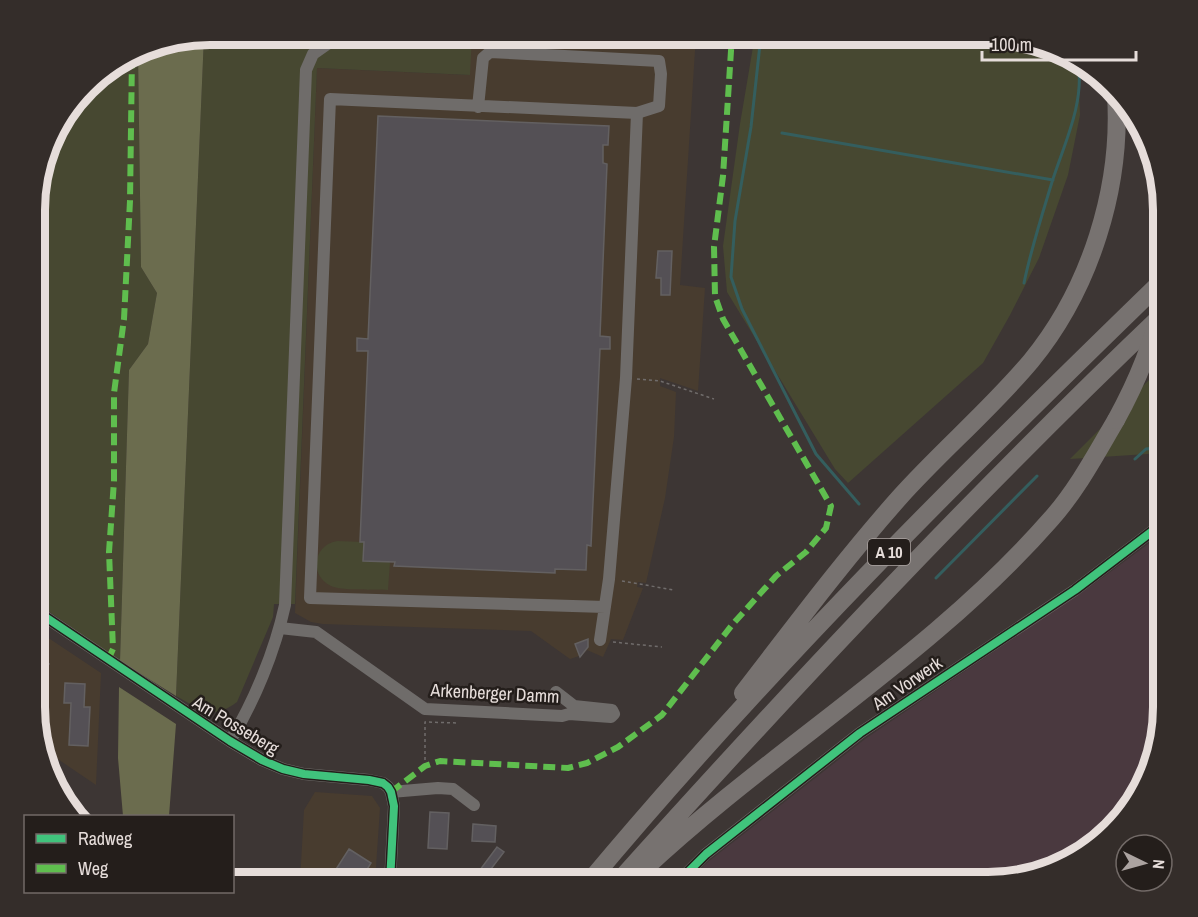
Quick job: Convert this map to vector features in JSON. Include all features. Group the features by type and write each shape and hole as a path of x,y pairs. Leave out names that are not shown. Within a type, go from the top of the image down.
{"highway":[{"path":"690,767 732,706 866,535 916,480 991,405 1031,360 1064,313 1086,269 1108,201 1116,146 1116,106"},
{"name":"A 10","path":"598,872 800,646 910,530 1153,290"},
{"name":"A 10","path":"627,872 747,738 940,534 1153,324"},
{"path":"641,872 749,779 950,619 1052,518 1079,480 1135,386 1153,335"}],"street":[{"path":"230,741 245,716 280,628 285,605 306,70 313,54 325,45"},
{"path":"478,107 483,58 490,52 659,61 661,74 658,106 637,113 478,107 330,99 310,598 605,606"},
{"path":"600,640 609,579 626,378 637,113"},
{"name":"Am Vorwerk","path":"688,872 706,854 860,733 1075,590 1153,531"},
{"name":"Am Posseberg","path":"45,617 262,760 283,769 304,774 376,781 383,783 391,792"},
{"name":"Arkenberger Damm","path":"280,628 320,631 425,709 562,716 571,710 556,692"},
{"path":"391,872 394,812 391,792 453,789 474,805"}],"path":[{"path":"626,378 660,381 714,399"},
{"path":"609,579 674,590"},
{"path":"600,640 662,647"},
{"path":"425,766 425,722 460,723"}],"shaded area":[{"path":"471,45 695,45 680,285 705,288 698,391 660,378 660,386 676,392 674,437 665,498 646,583 638,582 637,587 643,588 623,640 611,639 603,657 587,650 582,655 570,659 531,631 323,624 311,622 295,613 317,68 469,75"},
{"path":"1153,540 1153,717 1150,739 1144,760 1131,789 1112,816 1088,838 1061,855 1041,863 998,872 697,872 865,739 1102,578"},
{"path":"45,636 101,673 96,785 53,756 45,717"},
{"path":"315,792 372,796 380,808 376,872 301,872 304,810"}],"green space":[{"path":"204,45 472,45 470,75 317,68 295,604 274,604 273,617 237,702 228,708 213,712 199,709 176,696"},
{"path":"204,45 176,696 120,661 129,370 148,344 157,293 141,267 138,62 178,48"},
{"path":"753,45 998,45 1020,48 1051,58 1078,73 1080,115 1068,175 1039,258 1010,315 983,363 848,483 835,469 727,292 723,246"},
{"path":"138,62 141,267 157,293 148,344 129,370 120,661 45,609 45,210 46,189 51,168 67,128 86,101 101,86"},
{"path":"1153,376 1153,454 1070,459"},
{"path":"337,541 364,542 363,561 390,562 388,590 342,589 324,581 317,568 319,554 323,548"},
{"path":"119,687 176,724 169,815 123,815 118,758"}],"building":[{"path":"378,116 609,126 608,145 603,145 603,163 607,164 600,336 610,337 610,349 600,349 591,546 587,545 586,570 555,569 555,573 394,566 395,562 363,561 364,542 360,542 368,351 357,351 357,338 368,339"},
{"path":"658,251 672,251 670,295 661,295 661,278 656,278"},
{"path":"588,639 588,647 580,657 575,644"},
{"path":"65,683 85,684 84,707 90,707 88,746 69,745 71,703 64,703"},
{"path":"430,812 449,813 447,849 428,848"},
{"path":"473,824 496,826 495,842 472,841"},
{"path":"497,847 504,852 489,872 478,872"},
{"path":"349,849 371,863 366,871 368,872 334,872"}],"waterway":[{"path":"760,45 751,127 735,221 731,277 742,309 816,454 859,504"},
{"path":"1024,283 1041,219 1076,108 1079,93 1079,73"},
{"path":"782,133 1053,180"},
{"path":"1135,459 1146,449 1153,448"},
{"path":"936,578 1037,476"}],"marked path":[{"path":"391,792 425,766 440,761 568,768 587,763 618,747 662,715 732,625 776,576 806,552 826,528 831,506 723,319 715,296 714,247 723,176 731,45"},
{"path":"108,660 113,649 109,552 114,481 114,393 124,319 130,201 132,65"}],"cycle path":[{"path":"688,872 706,854 860,733 1075,590 1153,531"},
{"path":"45,617 262,760 283,769 304,774 383,783 391,792 394,806 391,872"}]}
